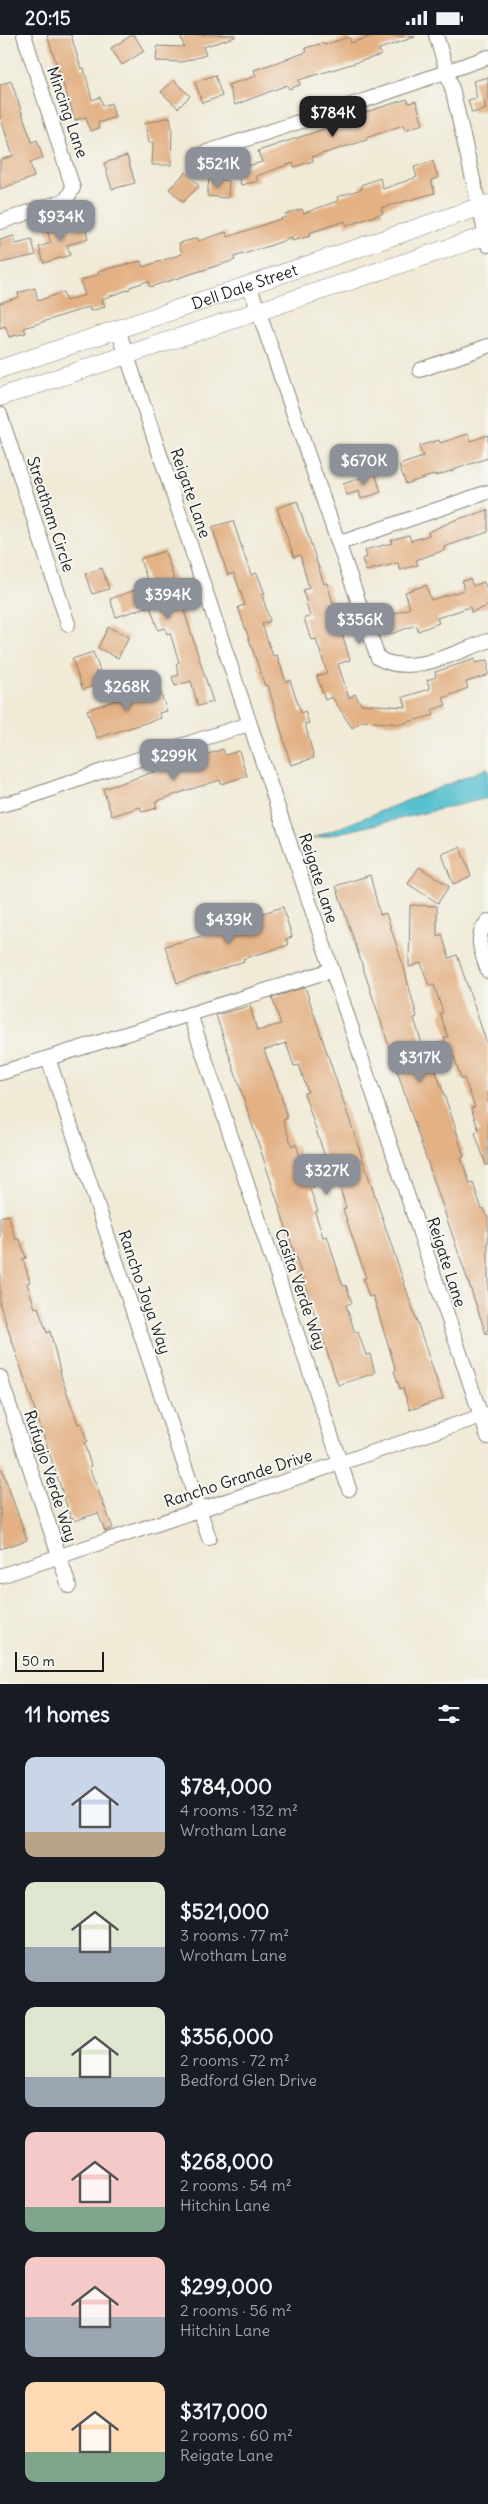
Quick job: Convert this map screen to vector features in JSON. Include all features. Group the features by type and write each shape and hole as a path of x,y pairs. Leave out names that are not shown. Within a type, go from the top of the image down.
{"main road":[{"name":"Dell Dale Street","path":"0,369 483,205"},
{"name":"Dell Dale Street","path":"0,397 487,238"}],"street":[{"name":"Mincing Lane","path":"0,223 66,200 73,188 24,35"},
{"path":"436,35 483,205 487,238"},
{"path":"204,153 366,100 488,57"},
{"path":"249,285 340,543 378,658 393,665 413,666 488,641"},
{"name":"Reigate Lane","path":"118,329 249,724 484,1415 488,1437"},
{"path":"420,370 488,346"},
{"name":"Streatham Circle","path":"0,414 68,624"},
{"path":"340,543 488,492"},
{"path":"0,805 21,800 249,724"},
{"path":"485,925 479,941 488,971"},
{"path":"0,1073 332,970"},
{"name":"Casita Verde Way","path":"190,1014 349,1489"},
{"name":"Rancho Joya Way","path":"48,1058 209,1538"},
{"name":"Rufugio Verde Way","path":"0,1377 69,1586"},
{"name":"Rancho Grande Drive","path":"0,1576 484,1415"}],"water":[{"path":"488,768 488,798 309,840"}],"building":[{"path":"47,35 71,35 81,69 84,68 92,100 100,97 103,106 111,103 115,117 98,123 99,128 90,131 86,117 75,120"},
{"path":"134,35 144,51 122,65 111,48"},
{"path":"187,35 235,35 235,37 203,47 206,55 182,62 156,61 157,46 184,47 181,37"},
{"path":"375,35 415,37 379,49 381,55 299,80 300,85 289,89 287,85 235,105 228,85 256,76 254,70 307,52 305,48 323,43 324,45 349,37 351,43"},
{"path":"215,75 222,96 202,103 195,82"},
{"path":"488,77 488,100 484,101 486,109 472,113 468,100 477,98 473,81"},
{"path":"174,80 190,96 178,108 161,92"},
{"path":"11,81 32,142 37,140 43,158 30,163 34,177 0,189 0,160 13,156 0,116 0,85"},
{"path":"407,99 409,103 416,101 423,124 405,130 403,125 366,138 367,140 312,157 313,161 294,167 293,163 256,176 258,181 241,185 237,169 262,162 258,151 342,123 341,120"},
{"path":"170,117 172,129 171,165 152,165 153,142 149,143 145,123"},
{"path":"127,156 135,183 112,189 104,163"},
{"path":"433,161 438,178 431,180 435,193 381,208 383,213 346,226 345,221 309,233 310,236 292,241 292,238 234,257 235,260 150,287 148,281 130,287 130,289 102,299 105,307 90,311 89,307 24,328 26,333 9,337 5,326 0,328 0,303 19,297 18,293 35,288 38,301 63,292 66,301 85,295 80,281 99,274 98,271 141,261 143,267 182,254 179,243 198,238 198,241 226,232 228,237 286,217 285,214 302,209 304,213 338,201 337,197 362,189 361,185 380,178 383,189 417,177 414,167"},
{"path":"186,172 199,186 183,202 169,189"},
{"path":"209,179 229,181 228,198 207,196"},
{"path":"60,222 63,232 85,226 88,239 67,245 70,255 44,263 39,247 51,243 46,226"},
{"path":"14,236 16,244 32,240 36,255 0,263 0,240"},
{"path":"468,434 471,441 488,435 488,458 406,484 399,465 423,457 419,446 439,440 440,443"},
{"path":"375,473 381,492 361,499 359,491 347,495 343,484"},
{"path":"297,501 324,584 327,583 350,660 338,664 349,698 355,694 361,704 406,707 403,697 430,689 427,680 436,677 435,672 475,659 476,663 488,660 488,675 466,682 468,688 443,698 446,705 432,710 434,715 401,724 362,721 352,728 332,697 325,700 317,676 327,673 316,639 311,640 304,618 310,617 303,590 309,588 300,555 294,557 277,508"},
{"path":"488,510 488,532 444,547 445,550 416,560 418,565 400,570 398,563 366,571 362,559 367,557 365,550 392,543 391,540 409,535 411,541 429,535 428,532 455,520"},
{"path":"233,521 251,575 257,573 265,594 262,595 270,621 262,624 273,656 277,655 286,682 290,680 301,713 305,711 309,723 305,724 314,758 291,765 268,685 265,686 238,607 245,605 234,573 228,575 212,527"},
{"path":"165,551 213,702 198,706 191,681 175,686 172,677 179,675 176,664 179,662 170,633 167,634 165,628 158,630 150,606 116,617 110,599 149,585 140,559"},
{"path":"102,568 109,589 92,594 85,574"},
{"path":"470,579 473,586 484,582 488,593 488,606 471,612 470,607 437,618 439,623 418,631 416,625 388,635 382,618 410,608 405,592 426,585 431,600 464,590 462,581"},
{"path":"108,627 129,637 118,658 98,648"},
{"path":"93,652 100,671 95,672 99,684 83,690 72,659"},
{"path":"158,686 167,711 159,713 161,718 97,738 87,710"},
{"path":"223,749 225,755 239,751 247,776 221,784 220,780 188,790 155,802 157,808 142,812 140,807 112,816 103,789"},
{"path":"460,847 471,876 453,884 442,854"},
{"path":"419,867 449,886 438,903 408,884"},
{"path":"370,875 380,915 386,913 404,968 417,1017 414,1018 422,1044 426,1043 454,1123 464,1157 461,1158 470,1184 473,1183 482,1209 484,1208 488,1218 488,1334 486,1334 414,1122 336,886"},
{"path":"410,905 437,906 437,936 442,934 449,958 457,955 488,1047 488,1165 486,1165 475,1133 479,1131 471,1108 475,1107 464,1078 461,1079 454,1056 450,1057 444,1038 448,1037 434,985 429,986 421,963 409,967"},
{"path":"283,907 292,937 286,939 288,945 177,983 165,946 241,925 239,920"},
{"path":"305,987 443,1399 410,1410 403,1388 400,1389 394,1371 396,1370 373,1296 369,1297 363,1279 366,1278 343,1209 346,1208 338,1181 331,1183 325,1164 327,1163 304,1093 308,1092 299,1065 294,1066 286,1043 264,1050 281,1095 287,1119 283,1120 292,1146 296,1144 304,1170 308,1168 314,1188 310,1189 318,1211 315,1212 323,1237 327,1236 343,1286 346,1285 352,1303 346,1305 355,1333 358,1332 366,1355 370,1354 375,1373 338,1385 216,1015 250,1006 257,1031 281,1024 272,998"},
{"path":"8,1215 16,1240 20,1239 26,1258 23,1259 30,1282 27,1283 35,1308 38,1307 47,1333 50,1331 62,1379 78,1424 81,1423 87,1442 84,1443 91,1466 89,1467 113,1528 105,1531 98,1513 74,1521 73,1517 71,1518 0,1305 0,1217"},
{"path":"0,1469 2,1469 27,1540 0,1549"}]}
